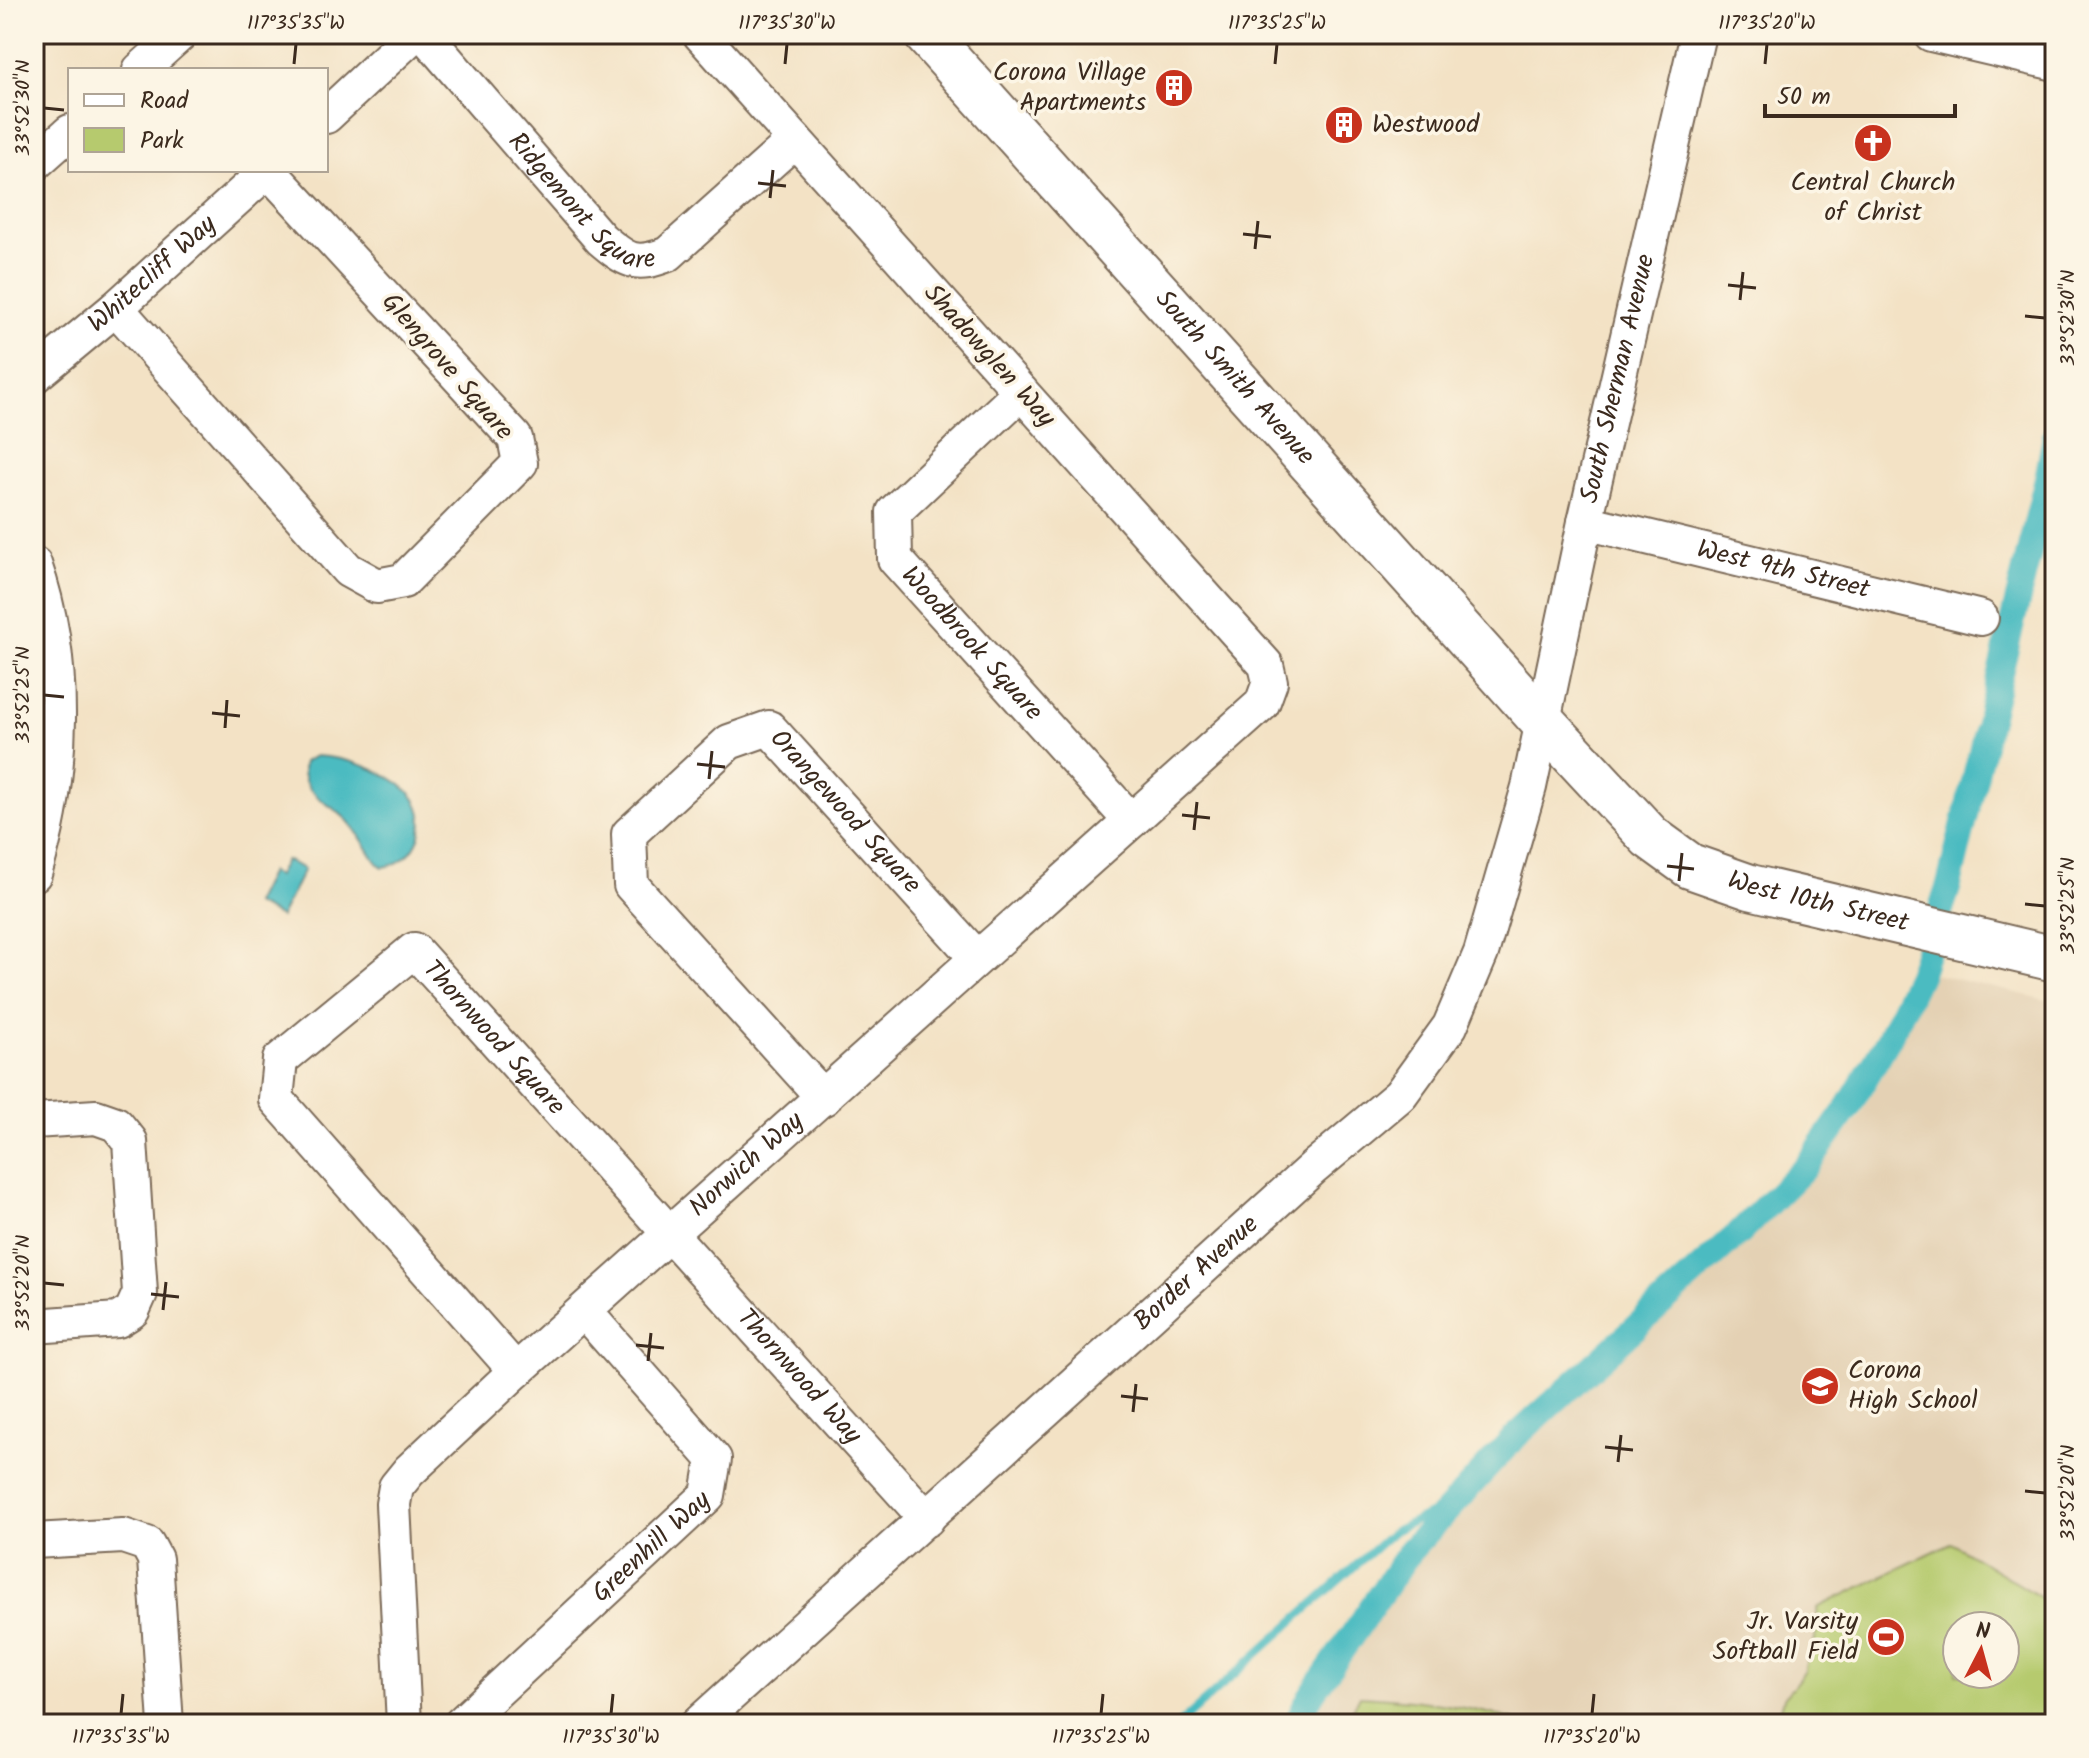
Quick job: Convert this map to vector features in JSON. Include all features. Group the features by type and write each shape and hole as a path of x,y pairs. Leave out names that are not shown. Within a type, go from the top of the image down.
{"main road":[{"name":"South Smith Avenue","path":"926,34 1544,723"},
{"name":"West 10th Street","path":"1544,723 1650,837 1690,866 1750,887 2055,959"}],"street":[{"path":"142,68 180,34"},
{"path":"328,114 414,34"},
{"name":"Ridgemont Square","path":"424,34 601,239 625,259 648,262 668,254 795,140"},
{"name":"Shadowglen Way","path":"700,34 1266,665 1270,682"},
{"name":"South Sherman Avenue","path":"1544,723 1585,522 1698,34"},
{"path":"1931,34 2055,63"},
{"path":"34,164 68,134"},
{"name":"Whitecliff Way","path":"34,376 116,308 266,172"},
{"name":"Glengrove Square","path":"116,308 348,570 377,586 403,581 520,463 515,438 270,172"},
{"name":"Woodbrook Square","path":"1021,392 894,512 895,559 1131,821"},
{"name":"West 9th Street","path":"1585,522 1981,618"},
{"path":"34,564 50,631 57,693 46,737 48,829 34,874"},
{"name":"Norwich Way","path":"404,1724 393,1504 396,1487 409,1471 516,1371 1262,704 1270,682"},
{"name":"Border Avenue","path":"698,1724 1313,1168 1400,1095 1450,1026 1481,953 1529,787 1544,723"},
{"name":"Orangewood Square","path":"824,1098 631,885 629,834 729,742 769,728 977,958"},
{"name":"Thornwood Square","path":"516,1371 276,1099 280,1060 414,950 671,1233"},
{"path":"34,1121 96,1117 116,1124 130,1141 140,1293 132,1311 118,1320 34,1326"},
{"name":"Thornwood Way","path":"671,1233 927,1519"},
{"name":"Greenhill Way","path":"461,1724 708,1495 714,1459 585,1312"},
{"path":"34,1541 123,1536 147,1544 155,1559 166,1724"}],"shaded area":[{"name":"Corona High School","path":"1929,973 2055,1002 2055,1724 1307,1724 1358,1637 1416,1556 1454,1511 1518,1444 1783,1208 1858,1118 1897,1050"}],"green space":[{"name":"Jr. Varsity Softball Field","path":"1951,1543 2040,1597 2055,1617 2055,1724 1775,1724 1781,1715 1784,1698 1805,1671 1817,1622 1817,1608"},
{"path":"1360,1696 1445,1704 1527,1724 1346,1724"}],"water":[{"path":"315,756 364,766 408,791 421,813 422,825 420,836 406,857 383,867 377,863 351,825 316,796 303,773 304,762"},
{"path":"285,860 304,869 280,917 254,904 270,872 277,876"}],"waterway":[{"path":"1296,1724 1311,1695 1410,1551 1513,1439 1738,1234 1807,1165 1849,1106 1888,1040 1919,975 1949,885 2055,436"},
{"path":"1179,1724 1394,1531 1459,1499"}],"place":[{"name":"Corona Village Apartments","path":"1174,88"},
{"name":"Westwood","path":"1344,125"},
{"name":"Central Church of Christ","path":"1873,143"},
{"name":"Corona High School","path":"1820,1386"},
{"name":"Jr. Varsity Softball Field","path":"1886,1637"}]}
